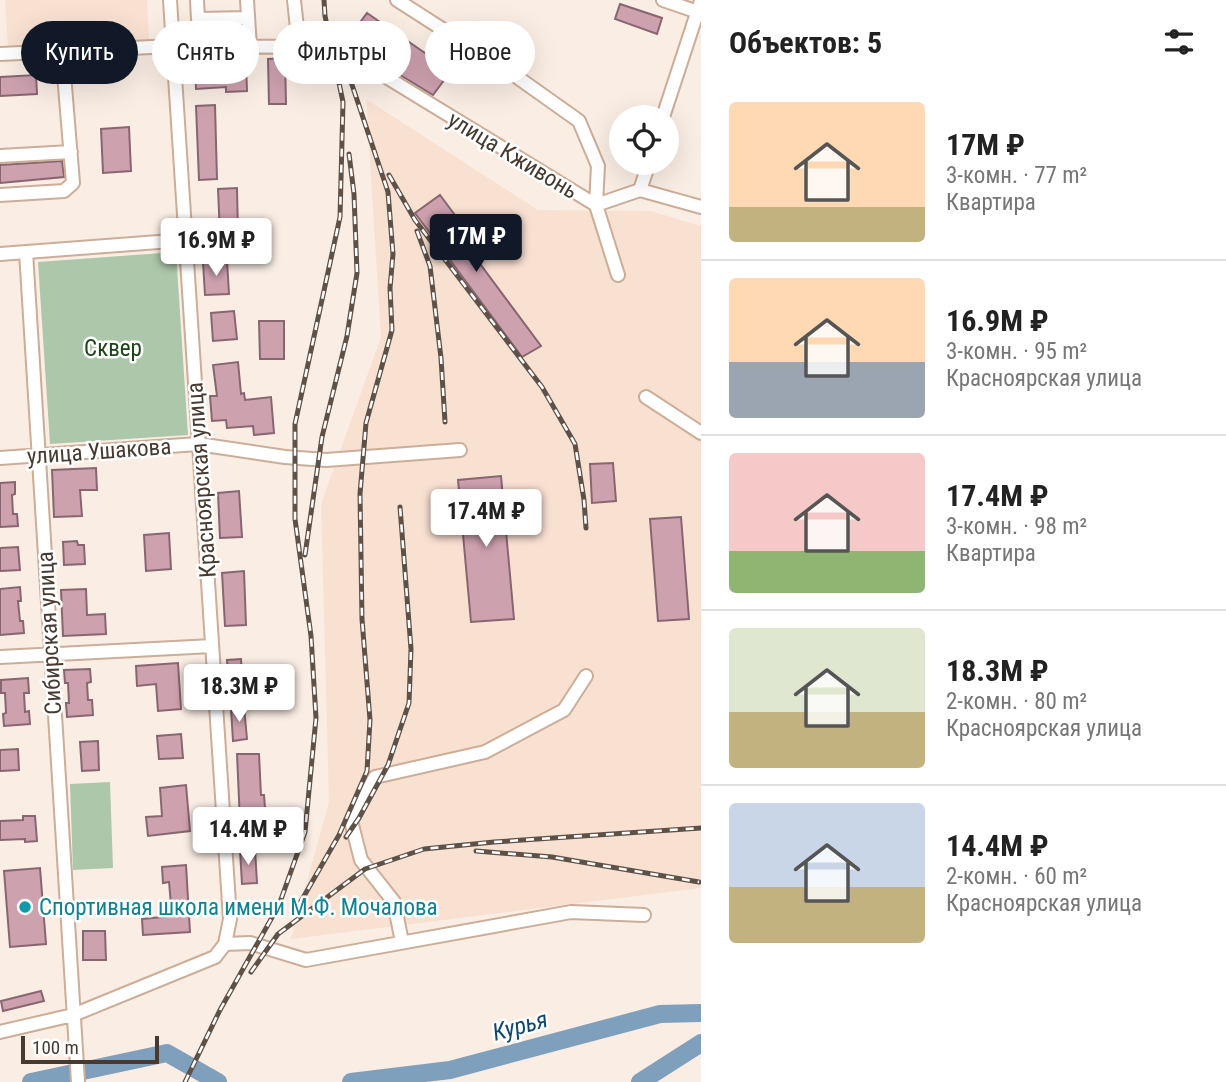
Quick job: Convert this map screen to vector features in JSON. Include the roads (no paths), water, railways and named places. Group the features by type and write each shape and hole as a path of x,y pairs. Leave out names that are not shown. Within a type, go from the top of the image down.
{"street":[{"name":"Красноярская улица","path":"170,0 172,21"},
{"path":"197,0 198,19 248,18"},
{"path":"247,0 248,21"},
{"path":"294,0 296,21"},
{"path":"397,0 517,77 579,121 598,166 596,205 618,275"},
{"path":"663,0 700,8 667,105"},
{"path":"0,54 21,53"},
{"path":"0,195 64,191 73,183 65,84"},
{"name":"Красноярская улица","path":"73,1015 215,957 225,943 230,919 176,84"},
{"name":"улица Кживонь","path":"398,84 596,205 640,190"},
{"path":"0,156 71,152"},
{"path":"645,175 640,190 701,207"},
{"path":"0,254 185,240"},
{"name":"Сибирская улица","path":"26,252 78,1082"},
{"path":"646,397 701,433"},
{"name":"улица Ушакова","path":"0,458 198,444 285,457 326,460 460,450"},
{"path":"0,657 212,646"},
{"path":"402,942 394,902 361,860 351,821 375,777 485,752 564,710 586,676"},
{"path":"225,943 250,943 306,960 570,912 644,915"},
{"path":"0,1032 73,1015"}],"waterway":[{"name":"Курья","path":"351,1082 450,1070 660,1014 701,1013"},
{"path":"640,1082 701,1043"},
{"name":"Курья","path":"31,1082 167,1053 218,1082"}],"railway":[{"path":"185,1082 220,1010 279,905 305,832 316,718 311,636 295,519 295,424 340,217 343,102 324,0"},
{"path":"300,903 339,835 367,771 370,720 362,619 360,494 366,423 392,330 390,288 393,254 388,192 352,84"},
{"path":"305,555 322,437 347,336 357,273 354,194 349,154"},
{"path":"389,175 415,220 542,387 575,444 586,528"},
{"path":"417,231 430,266 441,358 445,422"},
{"path":"346,837 388,765 409,703 411,649 400,507"},
{"path":"251,972 278,934 365,869 424,849 701,828"},
{"path":"476,851 552,857 699,882"}],"place":[{"name":"Спортивная школа имени М.Ф. Мочалова","path":"25,907"}],"park label":[{"name":"Сквер","path":"113,348"}]}
